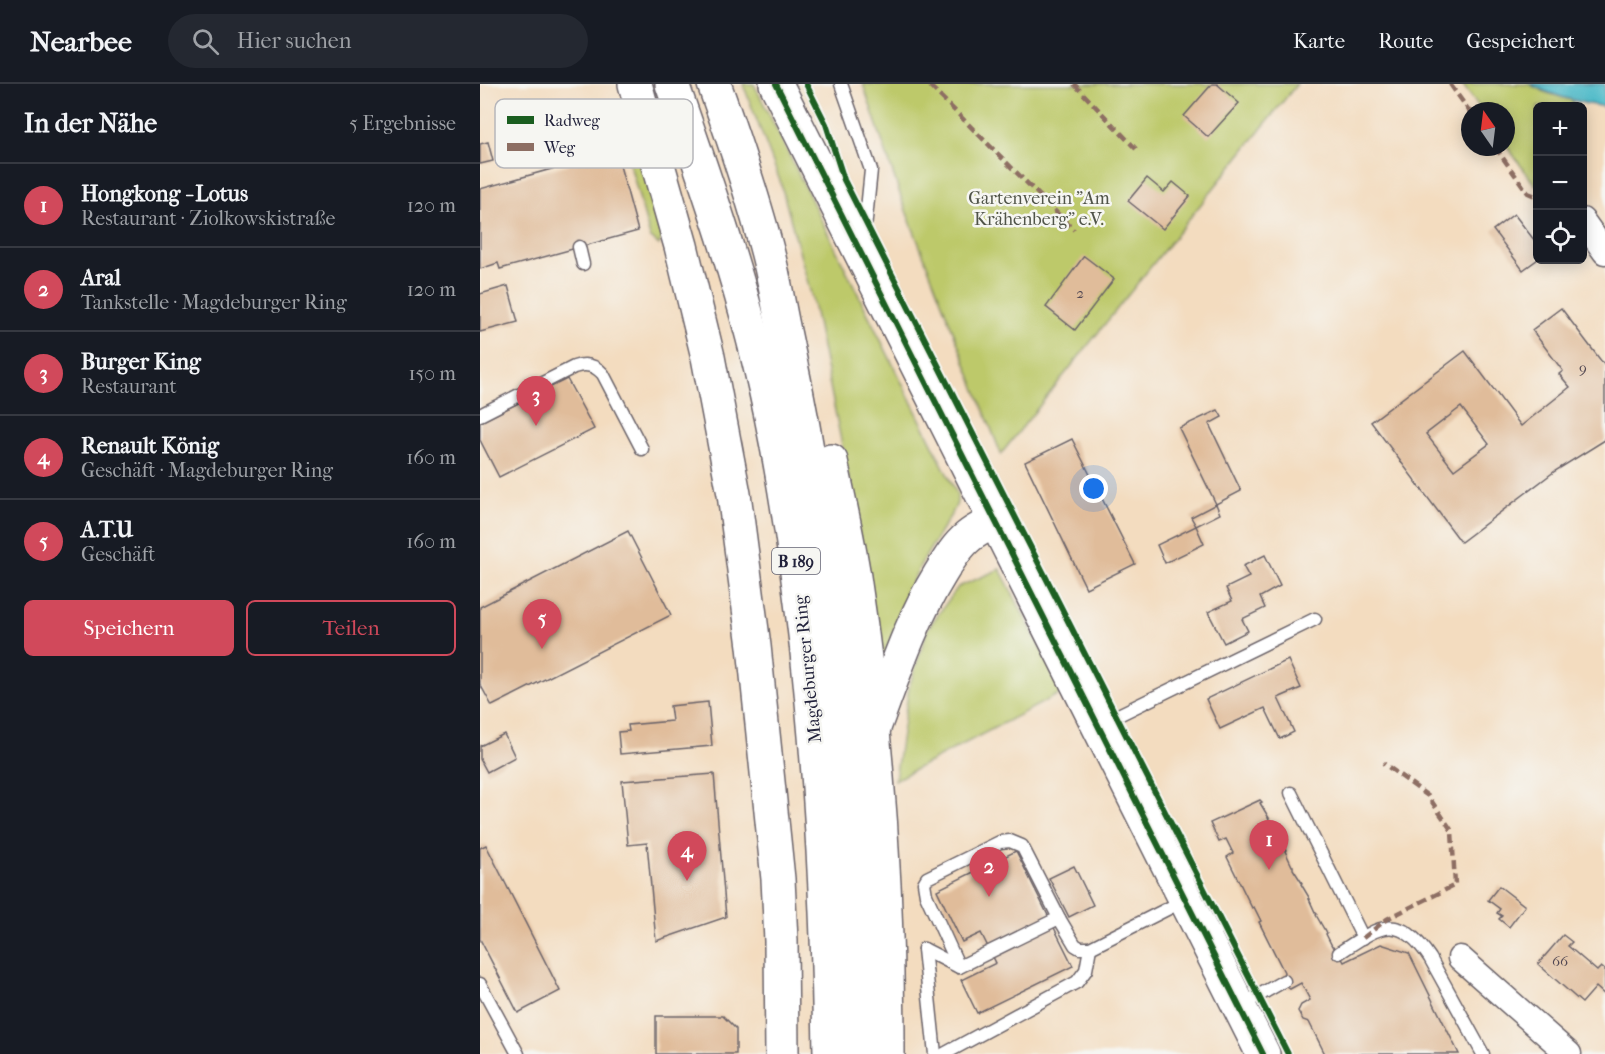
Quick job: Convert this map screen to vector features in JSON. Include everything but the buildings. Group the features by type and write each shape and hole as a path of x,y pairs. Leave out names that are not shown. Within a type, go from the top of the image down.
{"main road":[{"path":"635,84 639,99"},
{"name":"Magdeburger Ring","path":"672,84 677,99"},
{"name":"Magdeburger Ring","path":"714,84 738,150 769,257 816,500 838,672 853,837 859,1054"},
{"path":"776,84 1263,1054"},
{"name":"Magdeburger Ring","path":"693,146 747,317 765,389 788,509 803,614 818,760 827,930 830,1054"},
{"path":"660,168 708,357 734,494 755,656 778,879 782,1054"},
{"path":"785,336 811,365 852,567 874,729 884,885 888,1054"},
{"path":"874,729 908,638 929,593 947,562 970,535 995,521"}],"street":[{"path":"1460,958 1569,1054"}],"lane":[{"path":"840,84 871,170 863,255"},
{"path":"579,247 583,264"},
{"path":"480,415 574,367 592,366 603,374 642,449"},
{"path":"1098,725 1315,619"},
{"path":"1291,793 1362,938"},
{"path":"959,967 923,886 927,878 1000,842 1007,841 1020,845 1025,851 1073,944 1080,948 1090,948 1185,900"},
{"path":"959,967 1059,918"},
{"path":"1339,953 1362,938 1389,926 1399,928 1413,937 1427,953 1483,1054"},
{"path":"944,1054 1077,982 1086,970 1090,948"},
{"path":"935,1054 924,949 959,967"},
{"path":"1239,1006 1284,981"},
{"path":"480,984 518,1054"}],"green space":[{"path":"743,84 754,84 957,494 954,510 911,584 879,671 856,514 812,298 780,181"},
{"name":"Gartenverein \"Am Krähenberg\" e.V.","path":"863,84 1297,84 1001,454 903,203"},
{"path":"1462,84 1529,84 1547,93 1571,100 1572,102 1533,102 1533,182 1514,156 1515,102 1475,102"},
{"path":"631,168 646,168 663,234 659,245 650,237"},
{"path":"1000,569 1063,692 895,780 909,687 928,628 958,587"}],"water":[{"path":"1529,84 1605,84 1605,107 1566,99"}],"marked path":[{"path":"1074,84 1136,149"},
{"path":"1450,84 1463,102"},
{"path":"930,86 1074,230"},
{"path":"1501,156 1528,193 1533,195"},
{"path":"1363,938 1387,919 1455,885 1452,831 1428,796 1383,763"}],"cycle path":[{"path":"776,84 1263,1054"},
{"path":"806,84 826,124 844,180 1288,1054"}],"place":[{"name":"Burger King","path":"536,426"},
{"name":"A.T.U","path":"542,649"},
{"name":"Hongkong - Lotus","path":"1269,870"},
{"name":"Renault König","path":"687,881"},
{"name":"Aral","path":"989,897"}]}
